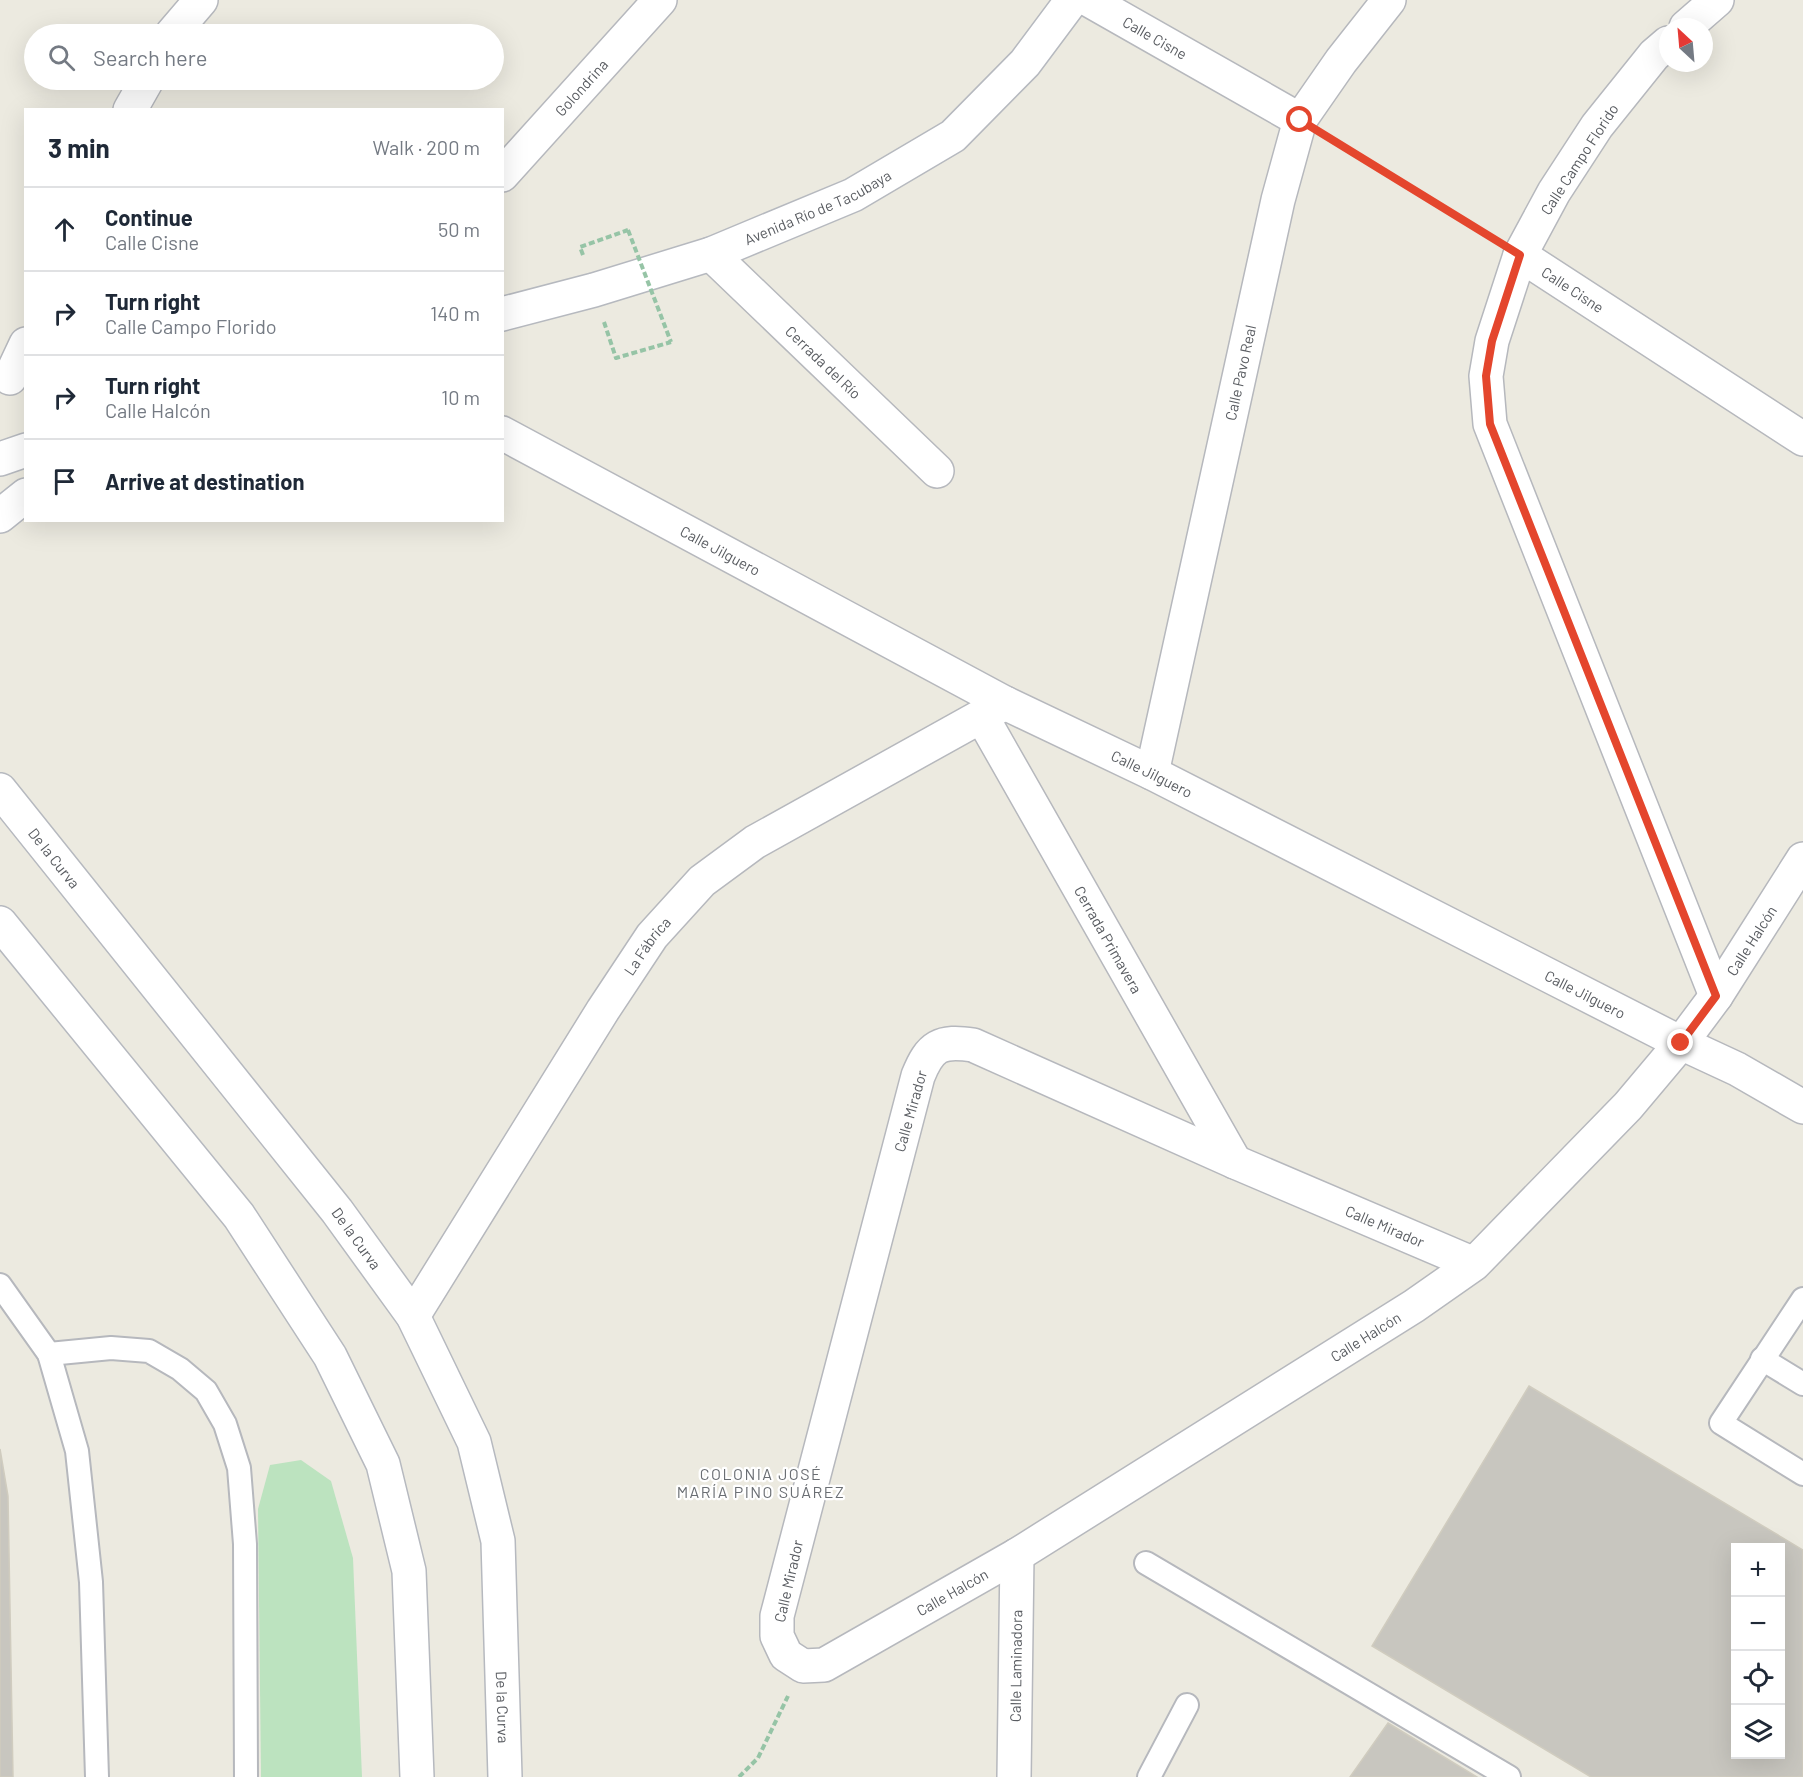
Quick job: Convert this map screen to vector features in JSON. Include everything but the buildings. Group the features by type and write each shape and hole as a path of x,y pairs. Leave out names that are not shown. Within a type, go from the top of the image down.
{"street":[{"path":"181,24 201,0"},
{"name":"Golondrina","path":"504,173 660,0"},
{"name":"Avenida Río de Tacubaya","path":"504,313 594,290 711,254 853,195 953,136 1025,63 1072,0"},
{"name":"Calle Cisne","path":"1089,0 1300,120"},
{"name":"Calle Pavo Real","path":"1152,773 1275,212 1300,120 1341,61 1389,0"},
{"path":"1696,18 1717,0"},
{"name":"Calle Campo Florido","path":"1659,51 1597,126 1554,192 1520,255 1492,341 1486,376 1490,424 1716,996"},
{"path":"131,108 141,90"},
{"name":"Cerrada del Río","path":"711,254 937,471"},
{"name":"Calle Cisne","path":"1520,255 1803,439"},
{"path":"10,378 24,348"},
{"name":"Calle Jilguero","path":"504,434 994,710 1152,773 1681,1043 1737,1069 1803,1107"},
{"path":"0,459 24,451"},
{"path":"0,499 24,493"},
{"path":"0,516 24,495"},
{"name":"Cerrada Primavera","path":"994,710 1235,1162"},
{"name":"La Fábrica","path":"413,1316 603,1010 652,936 702,881 755,842 994,710"},
{"name":"De la Curva","path":"0,790 337,1212 413,1316 474,1442 498,1541 505,1777"},
{"name":"Calle Halcón","path":"802,1666 825,1665 1017,1555 1414,1306 1474,1263 1628,1106 1681,1043 1716,996 1803,859"},
{"path":"0,923 239,1216 335,1366 383,1464 410,1571 417,1777"},
{"name":"Calle Mirador","path":"802,1666 786,1655 777,1636 777,1616 918,1076 926,1057 939,1047 954,1042 973,1045 1235,1162 1474,1263"},
{"name":"Calle Laminadora","path":"1014,1777 1017,1555"}],"lane":[{"path":"0,1285 49,1354 77,1451 91,1582 97,1777"},
{"path":"1803,1299 1721,1424 1803,1474"},
{"path":"49,1354 111,1348 149,1351 180,1369 206,1391 225,1424 239,1468 245,1544 246,1777"},
{"path":"1762,1359 1803,1384"},
{"path":"1146,1563 1509,1777"},
{"path":"1149,1777 1187,1705"}],"path":[{"path":"1300,120 1520,255"},
{"path":"580,247 628,230 671,342 616,358"},
{"path":"739,1777 758,1758 802,1666"}],"green space":[{"path":"301,1460 331,1481 353,1558 362,1777 261,1777 258,1509 270,1465"}],"district":[{"name":"COLONIA JOSÉ MARÍA PINO SUÁREZ","path":"761,1482"}],"route":[{"path":"1300,120 1520,255 1492,341 1486,376 1490,424 1716,996 1681,1043"}]}
